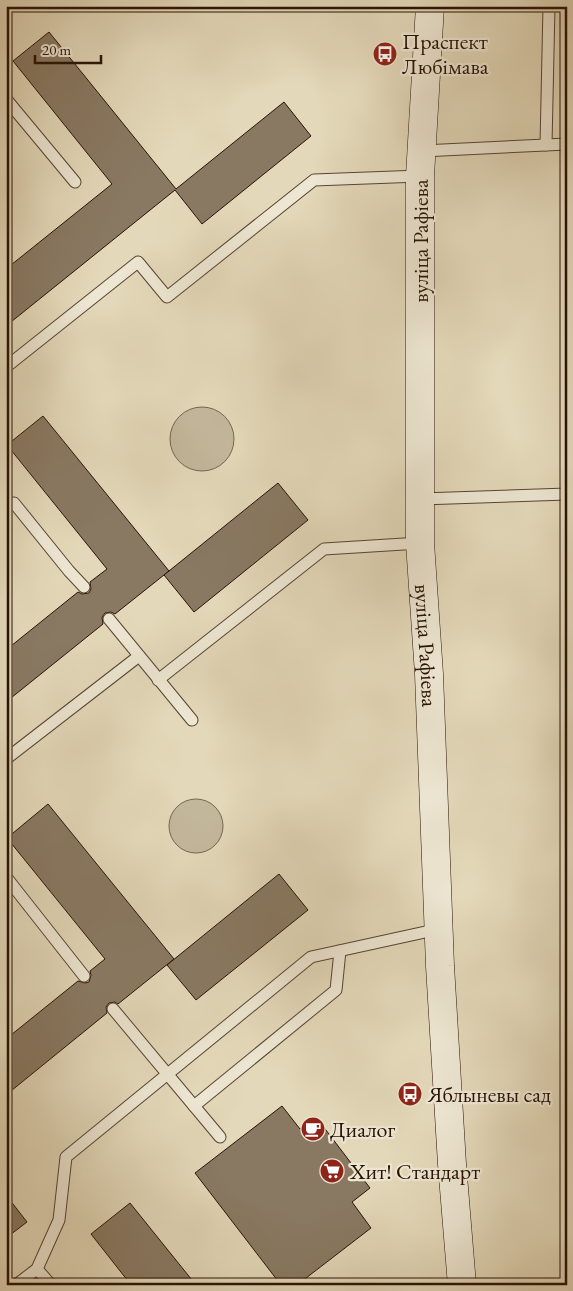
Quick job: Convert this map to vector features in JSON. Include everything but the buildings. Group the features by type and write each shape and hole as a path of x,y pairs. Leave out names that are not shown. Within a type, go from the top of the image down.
{"main road":[{"name":"вуліца Рафіева","path":"430,6 421,163 420,543 429,674 438,929 452,1164 462,1285"}],"lane":[{"path":"546,145 549,6"},
{"path":"6,99 75,182"},
{"path":"6,367 138,262 167,297 314,180 546,145 567,144"},
{"path":"421,499 567,494"},
{"path":"14,503 84,587"},
{"path":"158,680 324,549 420,543"},
{"path":"109,619 192,720"},
{"path":"6,759 139,656"},
{"path":"6,877 84,976"},
{"path":"16,1285 38,1269 59,1220 66,1156 311,957 438,929"},
{"path":"194,1106 336,990 340,951"},
{"path":"113,1009 220,1137"},
{"path":"38,1269 51,1285"}],"shaded area":[{"path":"196,407 208,407 225,416 232,427 234,439 232,451 225,462 208,471 196,471 184,466 175,457 170,445 170,433 175,421 184,412"},
{"path":"191,799 201,799 211,803 219,811 223,826 219,841 211,849 201,853 191,853 181,849 173,841 169,831 169,821 173,811 181,803"}],"place":[{"name":"Праспект Любімава","path":"385,54"},
{"name":"Яблыневы сад","path":"410,1094"},
{"name":"Диалог","path":"313,1129"},
{"name":"Хит! Стандарт","path":"332,1171"}]}
